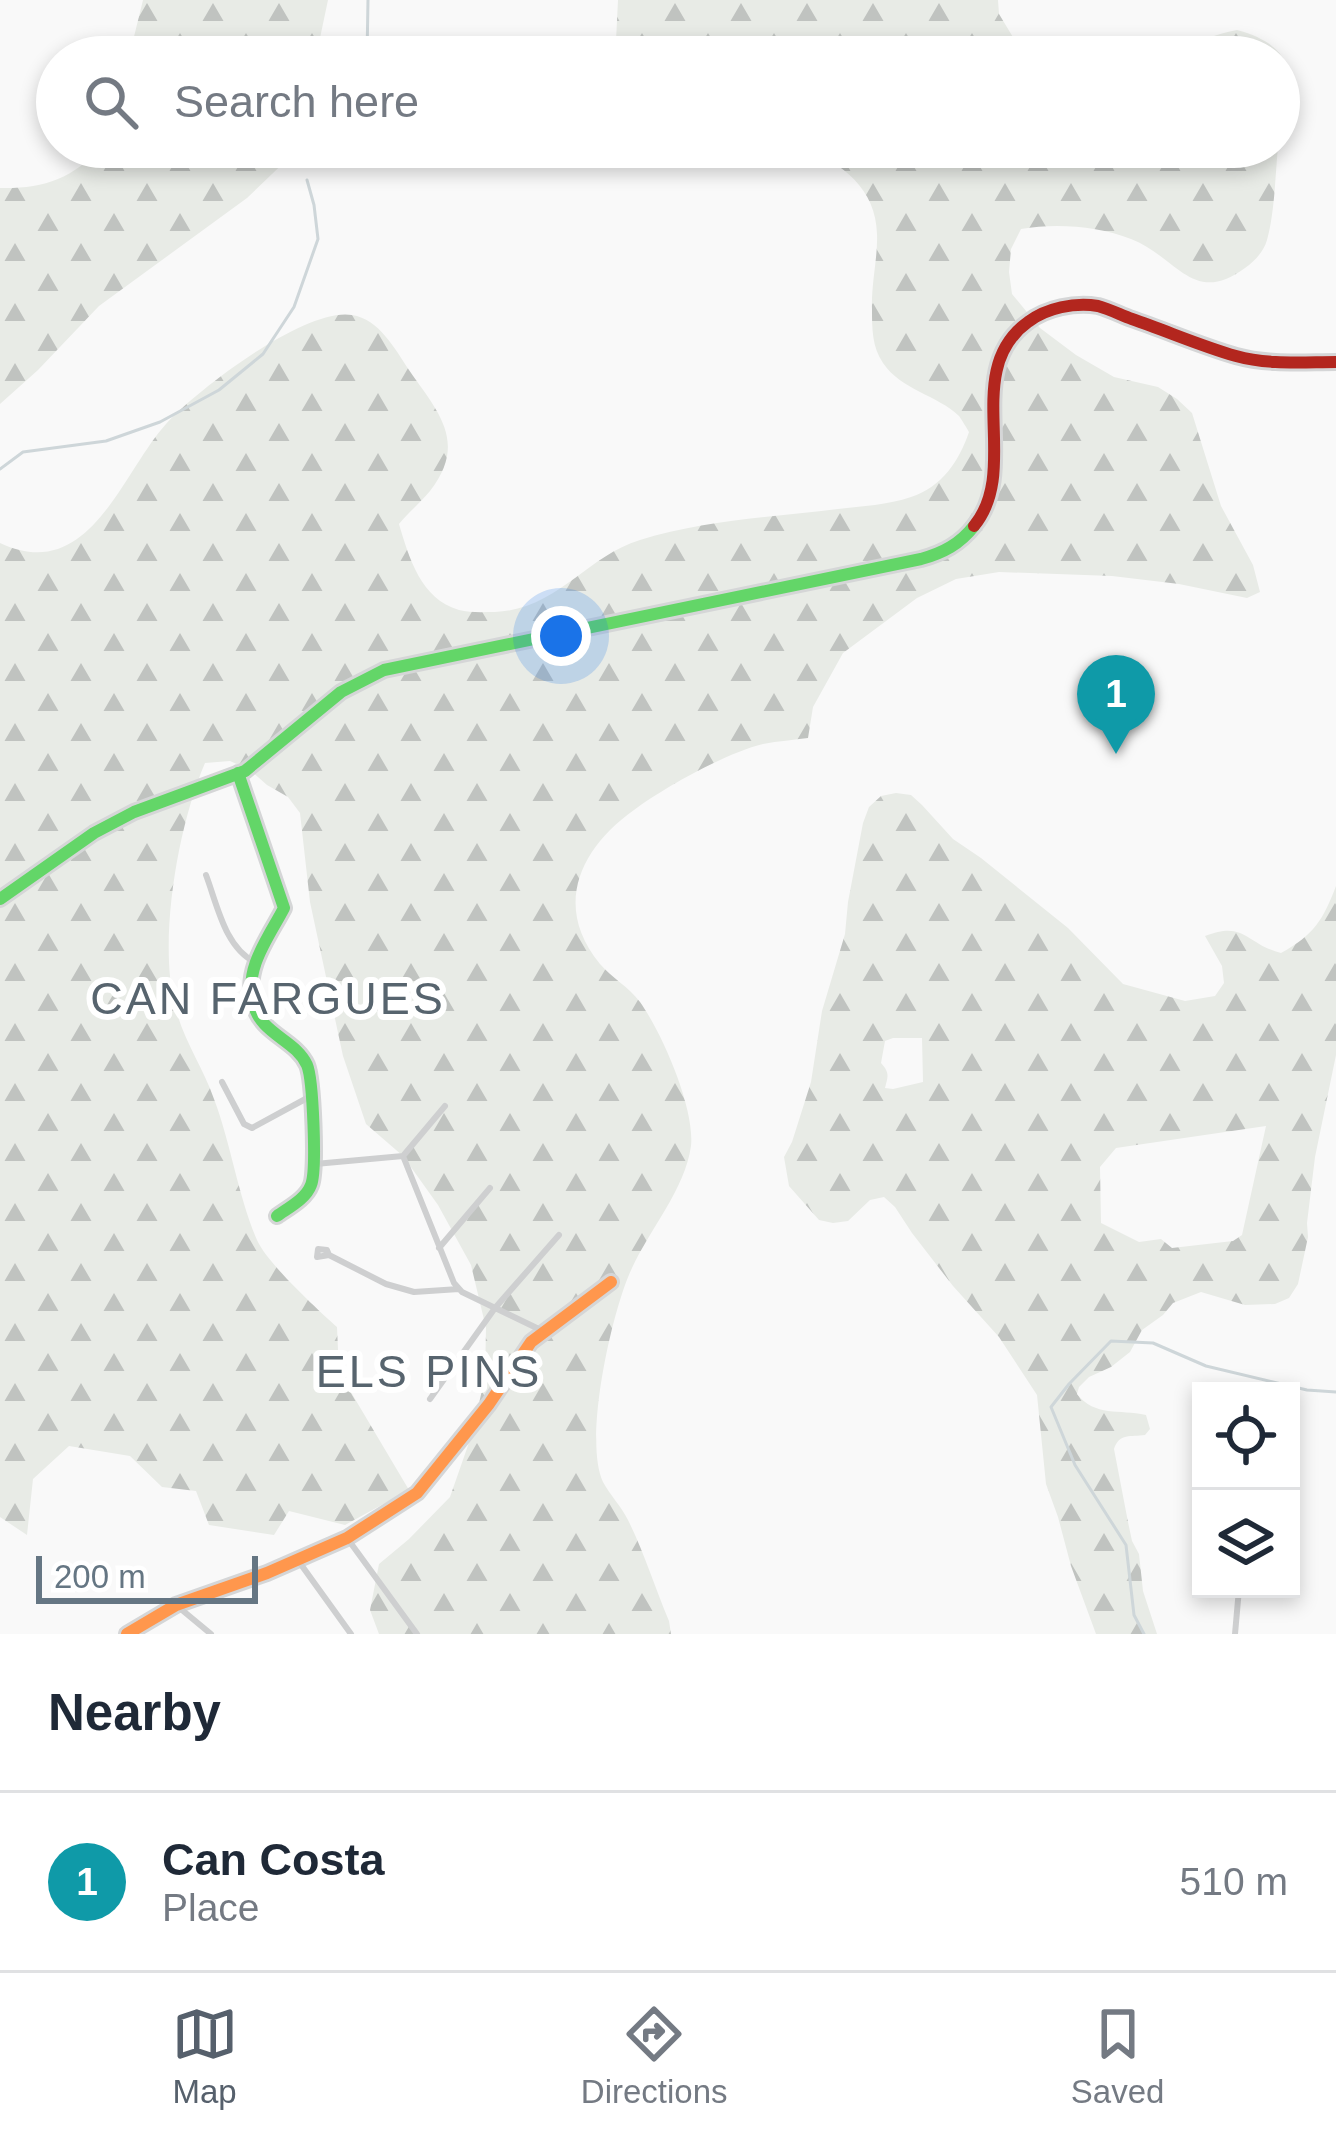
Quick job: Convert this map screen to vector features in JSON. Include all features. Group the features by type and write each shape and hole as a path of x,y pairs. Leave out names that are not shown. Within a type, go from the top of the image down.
{"main road":[{"path":"0,899 94,833 134,812 238,773 341,692 384,670 939,554 964,540 986,509 992,489 994,380 999,355 1028,321 1050,310 1074,304 1097,306 1237,356 1270,362 1336,362"},
{"path":"238,773 284,908 255,962 252,1001 261,1022 277,1040 295,1050 312,1081 315,1164 310,1189 277,1216"},
{"path":"128,1634 176,1605 347,1538 417,1493 531,1342 611,1282"}],"street":[{"path":"206,875 232,942 255,962"},
{"path":"222,1082 244,1124 252,1129 309,1097"},
{"path":"315,1164 403,1156 445,1106"},
{"path":"403,1156 454,1283 545,1332"},
{"path":"439,1248 490,1188"},
{"path":"430,1399 495,1308 559,1234"},
{"path":"329,1255 386,1284 414,1292 459,1289"},
{"path":"347,1538 417,1634"},
{"path":"298,1559 350,1634"},
{"path":"1235,1634 1238,1598"},
{"path":"176,1605 211,1634"}],"green space":[{"path":"143,0 328,0 320,36 134,36"},
{"path":"618,0 998,0 999,14 1012,36 616,36"},
{"path":"1237,30 1255,36 1215,36"},
{"path":"77,168 278,168 247,198 99,306 0,404 0,188 56,180"},
{"path":"1276,168 1266,244 1252,262 1227,279 1198,280 1131,239 1062,226 1021,229 1011,249 1009,272 1012,294 1040,328 1114,377 1158,387 1192,413 1221,506 1253,565 1260,592 1247,598 1112,576 999,572 956,579 917,598 843,653 813,707 808,738 748,748 679,781 615,825 587,861 576,901 586,943 649,1016 675,1071 691,1130 682,1178 632,1268 616,1313 602,1375 596,1437 603,1482 634,1532 671,1634 379,1634 370,1610 379,1564 450,1497 485,1377 486,1328 471,1265 438,1205 403,1156 366,1124 343,1056 310,902 300,813 288,797 230,761 205,763 179,850 169,949 175,1006 214,1099 257,1240 281,1273 337,1327 339,1372 409,1490 345,1525 289,1511 274,1535 209,1525 196,1491 162,1487 130,1456 69,1446 33,1479 27,1535 0,1517 0,543 31,552 57,549 80,537 100,518 181,409 253,354 307,324 332,316 352,315 378,329 445,428 447,457 441,473 399,524 426,587 459,610 495,612 536,602 621,548 664,533 884,504 922,493 948,472 969,432 959,416 899,380 879,357 872,323 875,218 864,191 844,170"},
{"path":"911,795 953,839 1068,928 1123,984 1185,1001 1215,996 1224,983 1222,966 1205,936 1237,932 1281,953 1316,926 1336,886 1336,1055 1315,1157 1308,1237 1298,1284 1289,1298 1275,1304 1245,1305 1201,1292 1173,1303 1142,1330 1130,1352 1089,1377 1077,1394 1100,1409 1146,1415 1150,1429 1145,1435 1122,1438 1114,1449 1143,1591 1157,1634 1096,1634 1046,1484 1037,1395 999,1337 953,1286 895,1207 884,1197 870,1200 848,1221 833,1223 819,1220 789,1186 784,1157 811,1082 822,1011 845,934 863,823 869,807 881,796","holes":["922,1038 923,1082 885,1088 888,1075 881,1063 885,1041","1266,1126 1242,1235 1233,1241 1172,1248 1161,1239 1139,1242 1101,1223 1100,1167 1116,1148"]}],"waterway":[{"path":"367,36 368,0"},
{"path":"0,469 23,452 106,441 160,422 219,390 263,354 294,307 318,239 307,180"},
{"path":"1144,1634 1134,1615 1126,1545 1075,1465 1051,1407 1069,1384 1111,1341 1153,1343 1206,1366 1307,1390 1336,1392"}],"traffic: fast":[{"path":"0,899 94,833 134,812 245,771 341,692 384,670 921,559 950,547 974,526"},
{"path":"238,773 284,908 255,965 253,1003 263,1023 302,1056 311,1088 311,1185 301,1199 277,1216"}],"traffic: slow":[{"path":"127,1634 176,1605 347,1538 417,1493 489,1404 531,1342 611,1282"}],"traffic: jam":[{"path":"974,526 987,503 993,477 998,366 1008,342 1043,313 1098,306 1248,359 1336,362"}],"place":[{"name":"Can Costa","path":"1116,754"}],"district":[{"name":"CAN FARGUES","path":"268,998"},
{"name":"ELS PINS","path":"429,1371"}]}
